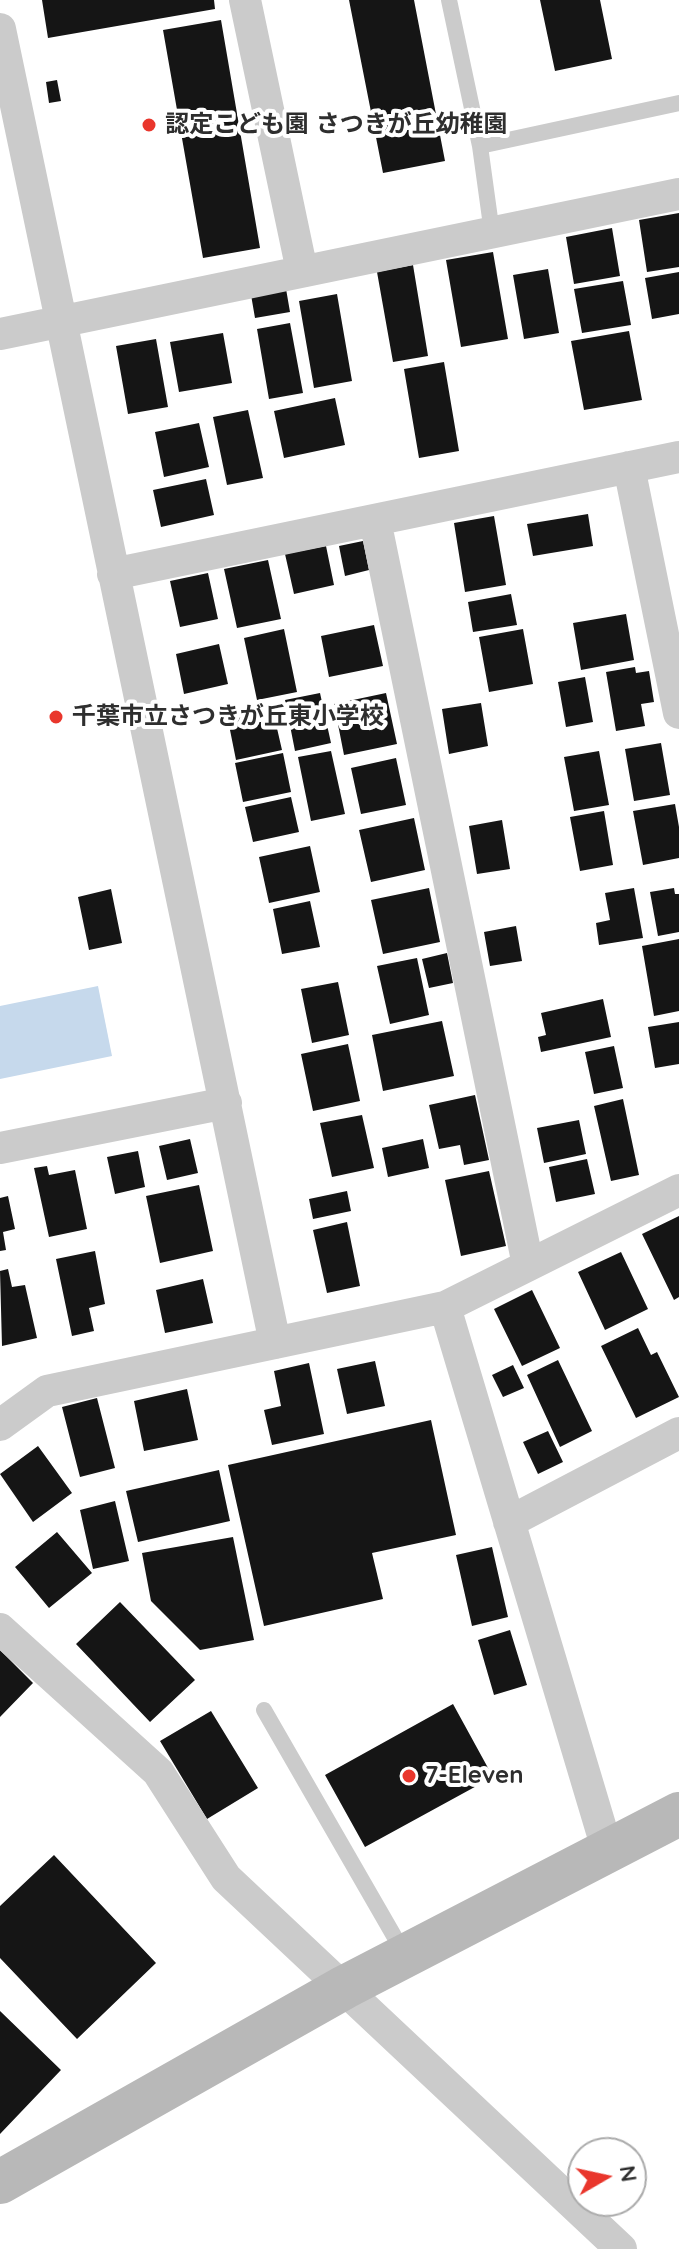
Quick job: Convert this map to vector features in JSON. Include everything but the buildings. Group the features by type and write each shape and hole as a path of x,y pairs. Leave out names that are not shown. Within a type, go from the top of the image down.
{"street":[{"path":"245,0 302,271"},
{"path":"0,29 275,1343"},
{"path":"0,334 679,194"},
{"path":"113,574 679,457"},
{"path":"629,467 679,713"},
{"path":"375,520 528,1265"},
{"path":"0,1148 226,1103"},
{"path":"0,1425 47,1391 445,1307 679,1190"},
{"path":"445,1307 608,1852"},
{"path":"509,1522 679,1433"},
{"path":"0,1629 158,1772 226,1878 621,2249"},
{"path":"4,2173 345,1987 679,1814"}],"lane":[{"path":"449,0 480,146 492,233"},
{"path":"480,146 679,103"},
{"path":"264,1710 406,1956"}],"water":[{"path":"98,986 112,1056 0,1079 0,1006"}],"place":[{"name":"認定こども園 さつきが丘幼稚園","path":"149,125"},
{"name":"千葉市立さつきが丘東小学校","path":"56,717"},
{"name":"7-Eleven","path":"409,1776"}]}
